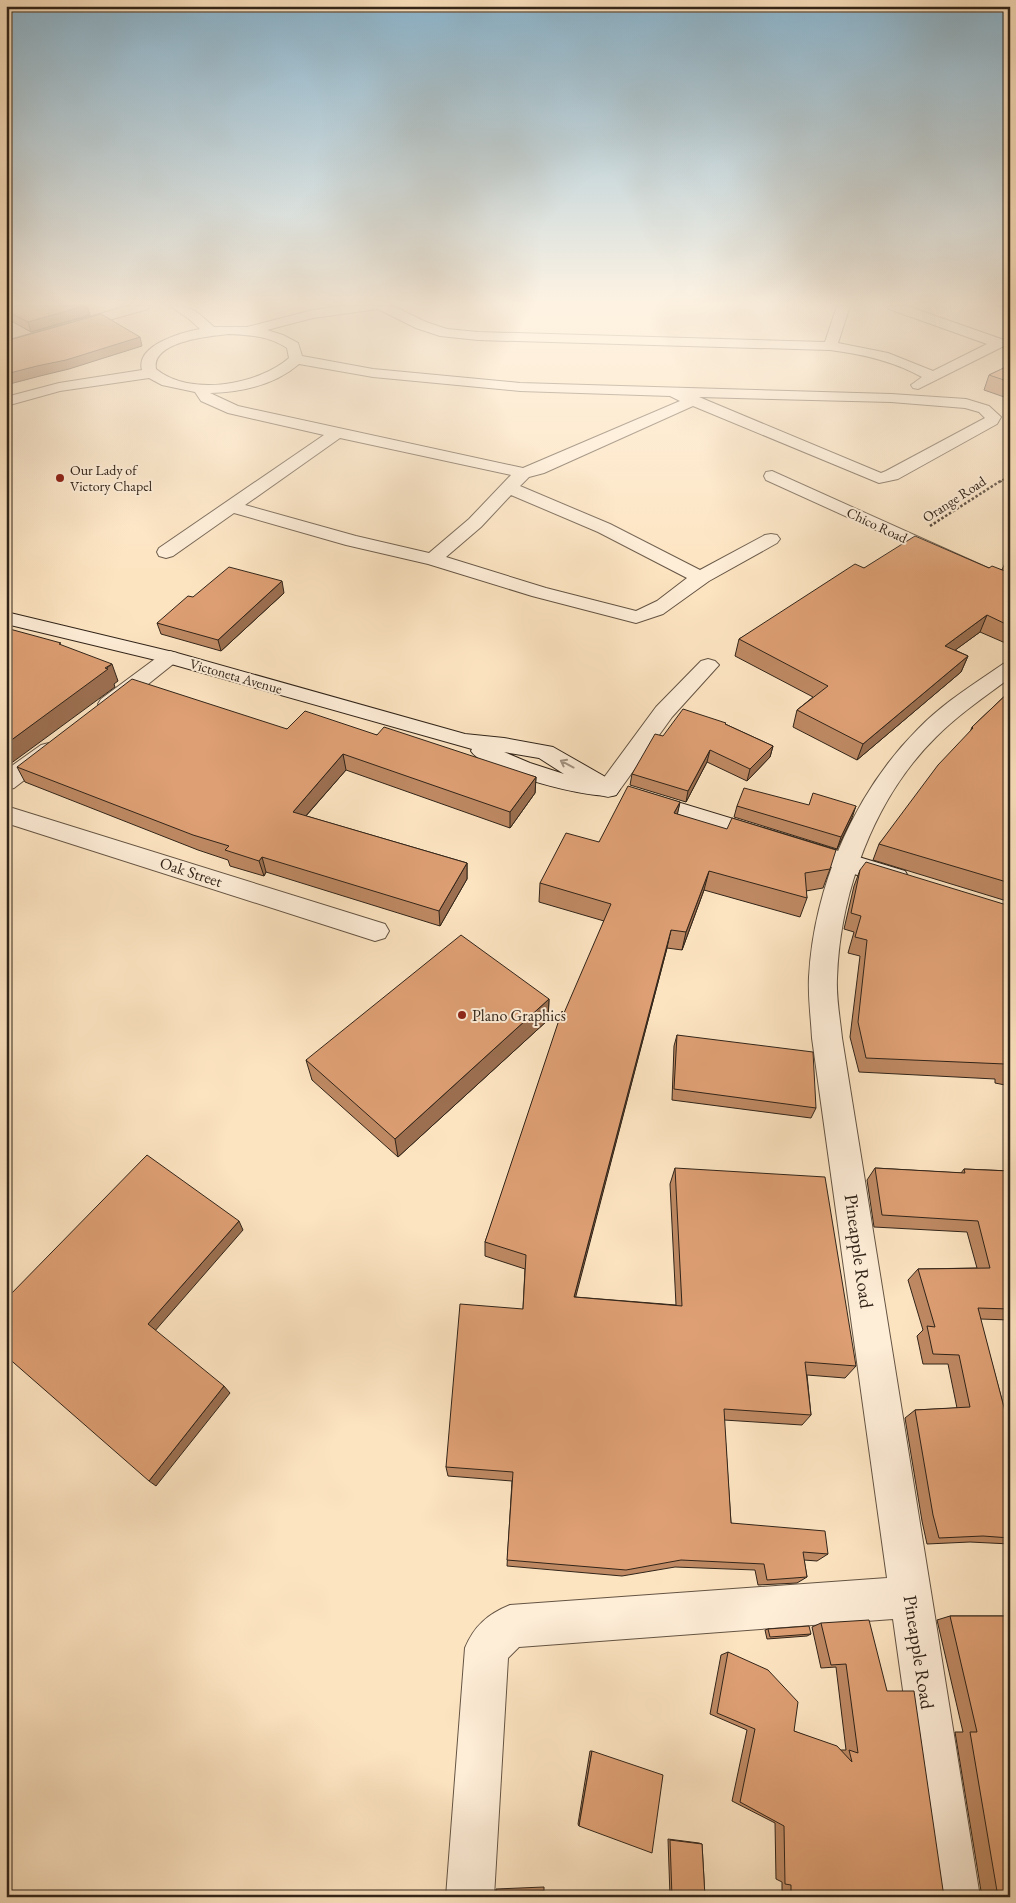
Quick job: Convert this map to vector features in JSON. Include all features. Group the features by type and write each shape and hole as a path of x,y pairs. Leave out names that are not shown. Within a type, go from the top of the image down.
{"street":[{"path":"6,402 31,395"},
{"path":"204,395 206,398 233,410 523,473 538,469 694,400"},
{"path":"682,395 879,478 892,475 992,420 993,417 984,409 966,404 891,398 776,395"},
{"path":"891,398 897,395"},
{"path":"166,552 337,433"},
{"path":"433,560 510,488 523,473"},
{"name":"Chico Road","path":"772,476 908,540 1010,585"},
{"path":"510,488 604,528 700,578"},
{"path":"230,506 352,541 433,560 538,592 636,617 652,614 664,607 700,578 771,539"},
{"name":"Victoneta Avenue","path":"6,618 170,657 464,741 529,772 566,783 608,789 920,886"},
{"path":"91,718 170,657"},
{"path":"608,789 664,712 708,665"},
{"name":"Pineapple Road","path":"956,1897 827,1038 823,978 828,929 837,894 860,829 879,797 895,771 926,734 968,699 1010,668"},
{"path":"6,782 68,735"},
{"name":"Oak Street","path":"6,814 375,931"},
{"path":"470,1897 487,1648 510,1626 910,1597"}],"path":[{"name":"Orange Road","path":"908,540 1010,475"}],"building":[{"path":"915,536 989,568 992,566 1010,573 1010,626 987,615 945,646 968,656 863,744 797,710 828,686 739,639 855,564 864,568"},
{"path":"229,567 282,581 218,640 157,623 188,596 193,597"},
{"path":"6,628 61,643 59,644 112,664 105,668 108,669 6,744"},
{"path":"132,679 287,729 305,711 377,735 384,727 536,777 510,812 343,754 293,812 467,863 439,911 262,857 259,861 225,850 229,846 193,835 17,767"},
{"path":"1010,691 1010,883 879,844 938,765 972,727"},
{"path":"683,709 726,723 773,746 750,769 710,750 688,791 632,774 655,734 663,736"},
{"path":"628,786 680,802 674,813 727,829 732,818 836,850 830,869 805,873 807,898 709,871 686,932 671,930 574,1297 682,1306 675,1168 825,1177 856,1366 805,1362 811,1415 724,1409 731,1523 825,1531 828,1554 803,1552 807,1577 767,1580 764,1564 681,1560 626,1570 507,1560 513,1472 446,1467 460,1304 523,1309 526,1255 485,1242 562,1011 564,1013 611,904 540,883 566,833 599,842"},
{"path":"744,788 809,805 813,793 856,806 841,837 737,806"},
{"path":"866,862 1010,906 1010,1069 1006,1068 1005,1064 866,1058 858,1022 867,940 855,937 861,916 851,913 860,870"},
{"path":"461,935 549,999 395,1139 306,1060"},
{"path":"677,1035 813,1052 816,1108 674,1089"},
{"path":"147,1155 239,1221 148,1324 224,1386 149,1481 6,1356 6,1299"},
{"path":"875,1168 965,1173 964,1169 1010,1171 1010,1309 978,1308 1006,1415 1010,1415 1010,1538 983,1536 939,1538 933,1515 915,1410 970,1407 959,1355 933,1354 927,1326 935,1327 918,1269 990,1268 978,1221 882,1215"},
{"path":"950,1616 1010,1616 1010,1897 998,1897 970,1732 977,1732"},
{"path":"869,1620 887,1691 914,1691 944,1897 791,1897 791,1885 785,1884 784,1826 740,1802 755,1729 717,1713 728,1652 768,1670 798,1702 794,1731 837,1746 852,1762 849,1750 858,1753 846,1664 831,1665 821,1623"},
{"path":"809,1626 811,1634 770,1637 768,1629"},
{"path":"592,1751 663,1775 652,1853 579,1826"},
{"path":"670,1840 702,1844 705,1897 672,1897"},
{"path":"544,1891 544,1897 496,1897 496,1892"}],"place":[{"name":"Our Lady of Victory Chapel","path":"60,478"},
{"name":"Plano Graphics","path":"462,1015"}]}
